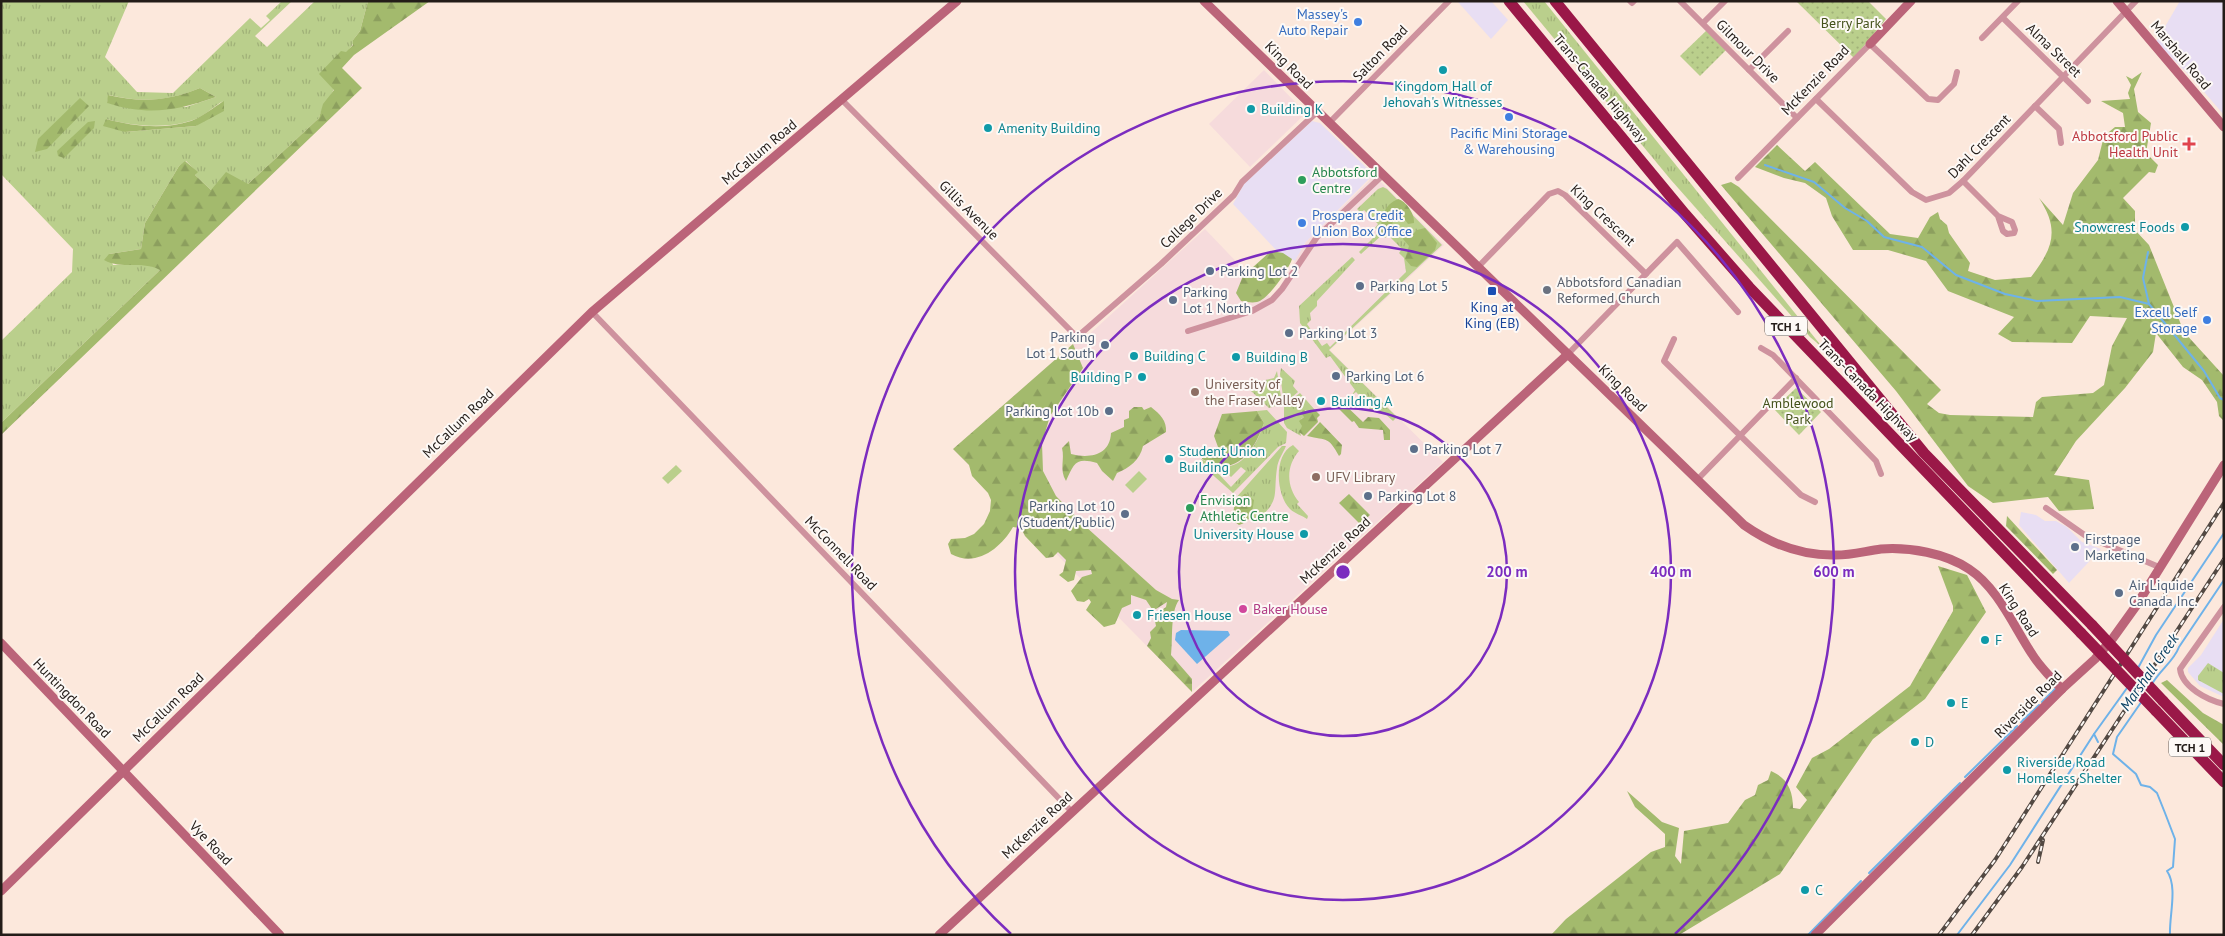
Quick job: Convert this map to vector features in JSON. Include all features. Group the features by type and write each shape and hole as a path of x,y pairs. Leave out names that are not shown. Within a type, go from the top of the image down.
{"highway":[{"name":"Trans-Canada Highway","path":"1509,1 1685,214 1749,287 2224,782"},
{"name":"Trans-Canada Highway","path":"1555,1 1924,452 2224,765"},
{"path":"2166,705 2224,760"}],"street":[{"name":"McCallum Road","path":"1,891 592,312 957,1"},
{"name":"King Road","path":"1204,1 1744,525 1779,546 1807,553 1834,556 1880,550 1911,550 1941,557 1970,569 1995,595 2033,656 2062,689"},
{"name":"Salton Road","path":"1329,123 1449,1"},
{"name":"Gilmour Drive","path":"1680,1 1797,118"},
{"path":"1703,23 1724,1"},
{"name":"McKenzie Road","path":"1738,178 1912,1"},
{"path":"1982,38 2018,1"},
{"name":"Marshall Road","path":"2117,1 2224,127"},
{"name":"Dahl Crescent","path":"1816,99 1921,198 1926,200 1942,197 1963,181 2136,1"},
{"name":"Alma Street","path":"2002,18 2088,101"},
{"path":"1749,70 1788,31"},
{"path":"1870,44 1928,99 1938,100 1954,84 1957,72"},
{"name":"Gillis Avenue","path":"842,100 1077,337"},
{"path":"2035,106 2059,129 2062,143"},
{"name":"College Drive","path":"1077,337 1194,233 1234,195 1242,182 1318,112"},
{"path":"1188,331 1252,311 1272,300 1282,289 1317,237 1383,176"},
{"path":"1963,181 1998,216"},
{"name":"King Crescent","path":"1478,267 1549,194 1558,191 1565,195 1646,274"},
{"name":"McKenzie Road","path":"939,935 1568,354 1678,242 1738,312"},
{"name":"McConnell Road","path":"592,312 1072,812"},
{"path":"1674,338 1664,361 1801,495 1815,502"},
{"path":"1761,348 1773,355 1876,461 1881,474"},
{"path":"1697,480 1796,378"},
{"name":"Riverside Road","path":"1815,935 2062,689 2095,659 2136,606 2224,465"},
{"path":"2046,508 2086,536 2159,567"},
{"path":"2224,607 2196,648 2180,666 2181,675 2202,695 2224,704"},
{"name":"Huntingdon Road","path":"1,643 123,771"},
{"name":"Vye Road","path":"123,771 280,935"}],"shaded area":[{"path":"1491,1 1508,20 1491,39 1458,2"},
{"path":"2180,1 2224,1 2224,115 2193,79 2156,42"},
{"path":"1264,70 1305,114 1250,167 1209,124"},
{"path":"1312,121 1320,123 1370,171 1372,176 1306,242 1295,261 1276,250 1233,204 1244,184"},
{"name":"University of the Fraser Valley","path":"1370,171 1444,245 1330,350 1443,462 1192,692 953,449 1073,344 1084,339 1205,229 1270,297 1279,288 1306,242 1369,181 1372,176"},
{"path":"2021,512 2036,515 2045,521 2056,521 2067,527 2082,542 2101,549 2069,583 2019,525"},
{"path":"2224,619 2224,697 2200,686 2188,672 2188,668 2201,655"}],"green space":[{"path":"1,1 129,1 105,57 137,92 173,93 250,18 261,28 270,20 266,16 282,1 292,1 255,36 267,47 315,1 368,1 360,31 353,40 336,85 319,118 248,184 211,190 195,175 197,172 186,161 179,166 145,223 141,249 109,254 113,265 145,264 161,269 1,423 1,341 72,272 73,249 1,174","holes":["200,88 216,97 186,107 107,103 109,95 144,100 177,96","223,101 196,126 125,132 106,119 148,126 170,125 199,117"]},
{"path":"368,1 430,1 354,55 342,68 362,88 1,435 1,423 160,270 146,266 111,263 104,260 109,254 141,249 145,223 179,166 185,161 198,172 195,175 211,190 226,172 248,184 319,118 323,104 334,90 319,74 341,51 346,52 353,45 353,40 360,31"},
{"path":"1523,1 1544,1 1823,348 1810,337 1671,180"},
{"name":"Berry Park","path":"1796,1 1868,1 1886,19 1854,58"},
{"path":"1707,30 1727,49 1700,76 1680,56"},
{"path":"2142,72 2134,89 2138,112 2151,123 2146,153 2158,165 2155,173 2149,172 2123,198 2135,211 2135,230 2149,245 2184,332 2224,376 2224,421 2219,416 2217,402 2202,380 2183,367 2156,333 2153,352 2125,388 2076,441 2054,475 2089,480 2094,509 2059,511 2048,497 1993,503 1968,486 1896,391 1721,185 1731,182 1739,187 1941,390 1927,404 1939,413 1950,415 2033,417 2036,402 2042,397 2093,393 2104,385 2112,346 2127,318 2090,316 2072,343 2012,342 1998,334 2014,317 1948,291 1926,261 1888,250 1853,250 1832,216 1826,198 1805,183 1784,178 1755,167 1777,145 1805,171 1815,162 1890,234 1918,238 1930,217 1938,212 1940,219 1947,225 1949,233 1970,263 1968,271 1995,280 2031,277 2039,267 2049,248 2051,239 2050,220 2039,198 2063,225 2073,193 2098,160 2104,136 2115,127 2125,127 2123,113 2101,101 2130,99 2128,93 2131,85 2126,76 2132,79"},
{"path":"200,88 216,97 188,106 149,111 107,103 108,95 144,100 177,96"},
{"path":"80,98 89,106 47,149 35,152 38,139"},
{"path":"224,101 224,111 196,126 125,132 103,126 106,119 126,124 148,126 181,124 199,117"},
{"path":"95,121 94,128 64,158 58,156 57,151 88,122"},
{"path":"1383,187 1442,245 1329,350 1397,417 1393,421 1383,412 1368,411 1370,407 1356,392 1352,395 1355,390 1330,356 1326,358 1300,323 1299,306 1352,257 1355,260 1317,301 1317,306 1310,313 1311,320 1307,324 1322,346 1327,343 1330,347 1406,272 1404,258 1399,253 1402,249 1388,235 1385,238 1382,235 1361,254 1359,252 1379,232 1375,228 1378,224 1364,210 1361,213 1357,209 1378,189"},
{"path":"1398,199 1409,208 1414,223 1408,224 1403,217 1398,215 1393,220 1391,231 1386,234 1381,232 1386,208"},
{"path":"1425,228 1437,243 1435,250 1417,267 1411,266 1405,259 1409,246 1403,239 1406,231 1411,231 1413,234 1417,230"},
{"path":"1271,251 1283,253 1292,259 1287,270 1278,284 1262,300 1257,302 1241,301 1236,293 1243,276"},
{"path":"1073,344 1083,368 1050,416 1042,443 1043,471 1056,496 1085,526 1156,590 1172,599 1179,600 1174,611 1171,655 1192,679 1192,692 1147,646 1151,638 1150,632 1156,626 1154,616 1166,607 1167,602 1156,609 1152,609 1146,600 1131,595 1131,604 1122,608 1115,624 1104,627 1086,610 1091,602 1089,599 1084,602 1077,601 1071,591 1082,577 1092,574 1091,570 1076,571 1074,580 1068,582 1059,575 1063,572 1066,560 1058,552 1053,557 1046,558 1025,536 1021,528 1013,527 1002,542 987,554 970,559 960,558 951,554 948,544 951,539 965,538 974,534 984,524 990,511 991,500 988,493 972,476 969,465 953,449"},
{"path":"1281,368 1295,381 1293,386 1298,392 1284,404 1280,374"},
{"path":"1277,371 1282,404 1269,408 1250,390 1261,381 1274,378"},
{"name":"Amblewood Park","path":"1796,388 1821,412 1799,435 1774,409"},
{"path":"1300,393 1315,410 1309,412 1305,410 1304,417 1301,419 1303,425 1300,432 1301,436 1287,428 1284,423 1284,405"},
{"path":"1341,401 1363,422 1368,417 1379,418 1390,430 1390,440 1384,440 1383,430 1359,428 1354,421 1352,422 1336,406"},
{"path":"1134,407 1142,407 1144,410 1151,407 1162,418 1166,432 1143,446 1137,459 1126,469 1117,473 1113,481 1102,471 1097,463 1080,461 1071,470 1066,481 1062,468 1062,448 1069,441 1071,454 1085,456 1098,454 1107,446 1111,433 1124,427 1124,420 1129,418 1129,411"},
{"path":"1267,410 1287,432 1286,443 1278,447 1233,493 1206,469 1201,459 1223,467 1238,463 1244,458 1254,445 1264,423 1257,411","holes":["1221,467 1231,477 1241,467 1246,471 1231,487 1216,471"]},
{"path":"1303,410 1309,412 1315,410 1320,415 1317,418 1318,422 1304,436 1299,432 1302,426 1299,421 1304,417 1301,413"},
{"path":"1257,411 1264,423 1253,447 1242,459 1228,466 1219,467 1202,459 1202,447 1210,450 1218,447 1214,436 1222,414"},
{"path":"1320,422 1342,445 1339,456 1327,440 1307,436"},
{"path":"1293,445 1299,451 1290,470 1290,483 1299,502 1297,504 1308,516 1307,519 1294,512 1285,503 1280,485 1279,476 1282,457"},
{"path":"1282,446 1286,446 1279,459 1273,502 1256,521 1251,517 1253,500 1245,493 1235,502 1234,500"},
{"path":"676,465 682,471 668,484 662,478"},
{"path":"1139,471 1147,479 1133,493 1125,485"},
{"path":"1245,493 1254,500 1253,509 1249,519 1239,525 1232,520 1235,502"},
{"path":"1349,494 1370,515 1360,524 1339,503"},
{"path":"2007,516 2057,570 2053,574 2006,526"},
{"path":"1938,566 1967,575 1986,612 1925,699 1873,739 1780,874 1679,935 1551,935 1566,919 1651,852 1665,847 1665,834 1635,807 1627,791 1662,822 1679,828 1675,856 1681,864 1684,831 1728,823 1745,800 1755,795 1758,785 1768,780 1771,771 1785,781 1792,796 1793,808 1800,809 1807,800 1796,787 1812,758 1829,749 1910,686 1953,611 1953,606"},
{"path":"2208,663 2224,673 2224,694 2198,680 2198,676"},
{"path":"2167,680 2203,713 2224,725 2224,745 2161,683"}],"water":[{"path":"1181,630 1228,631 1230,635 1197,664 1175,640 1176,633"}],"waterway":[{"path":"1765,165 1814,182 1845,208 1867,221 1884,237 1922,247 1956,275 2005,294 2037,301 2120,297 2149,304"},
{"path":"2148,252 2143,278 2149,304 2204,371 2220,398 2224,400"},
{"path":"2138,668 2156,635 2224,533"},
{"name":"Marshall Creek","path":"2152,684 2174,657 2224,580"},
{"path":"2042,702 2056,688"},
{"path":"2098,742 2094,734 2127,688"},
{"name":"Marshall Creek","path":"2142,701 2117,737 2113,754 2136,774 2141,785 2150,787 2157,793 2175,839 2173,867 2167,871 2173,893 2170,935"},
{"path":"2021,722 2039,705"},
{"path":"1965,777 2017,726"},
{"path":"1957,935 2010,865 2094,734"},
{"path":"1869,873 1960,783"},
{"path":"1808,935 1861,881"}],"railway":[{"path":"1939,935 1995,860 2224,503"},
{"path":"1972,935 2022,867 2224,559"},
{"path":"2038,862 2043,840"}],"place":[{"name":"Massey's Auto Repair","path":"1358,22"},
{"name":"Kingdom Hall of Jehovah's Witnesses","path":"1443,70"},
{"name":"Building K","path":"1251,109"},
{"name":"Pacific Mini Storage & Warehousing","path":"1509,117"},
{"name":"Amenity Building","path":"988,128"},
{"name":"Abbotsford Public Health Unit","path":"2189,144"},
{"name":"Abbotsford Centre","path":"1302,180"},
{"name":"Prospera Credit Union Box Office","path":"1302,223"},
{"name":"Snowcrest Foods","path":"2185,227"},
{"name":"Parking Lot 2","path":"1210,271"},
{"name":"Parking Lot 5","path":"1360,286"},
{"name":"Abbotsford Canadian Reformed Church","path":"1547,290"},
{"name":"King at King (EB)","path":"1492,291"},
{"name":"Parking Lot 1 North","path":"1173,300"},
{"name":"Excell Self Storage","path":"2207,320"},
{"name":"Parking Lot 3","path":"1289,333"},
{"name":"Parking Lot 1 South","path":"1105,345"},
{"name":"Building C","path":"1134,356"},
{"name":"Building B","path":"1236,357"},
{"name":"Parking Lot 6","path":"1336,376"},
{"name":"Building P","path":"1142,377"},
{"name":"University of the Fraser Valley","path":"1195,392"},
{"name":"Building A","path":"1321,401"},
{"name":"Parking Lot 10b","path":"1109,411"},
{"name":"Parking Lot 7","path":"1414,449"},
{"name":"Student Union Building","path":"1169,459"},
{"name":"UFV Library","path":"1316,477"},
{"name":"Parking Lot 8","path":"1368,496"},
{"name":"Envision Athletic Centre","path":"1190,508"},
{"name":"Parking Lot 10 (Student/Public)","path":"1125,514"},
{"name":"University House","path":"1304,534"},
{"name":"Firstpage Marketing","path":"2075,547"},
{"name":"Air Liquide Canada Inc.","path":"2119,593"},
{"name":"Baker House","path":"1243,609"},
{"name":"Friesen House","path":"1137,615"},
{"name":"F","path":"1985,640"},
{"name":"E","path":"1951,703"},
{"name":"D","path":"1915,742"},
{"name":"Riverside Road Homeless Shelter","path":"2007,770"},
{"name":"C","path":"1805,890"}]}
